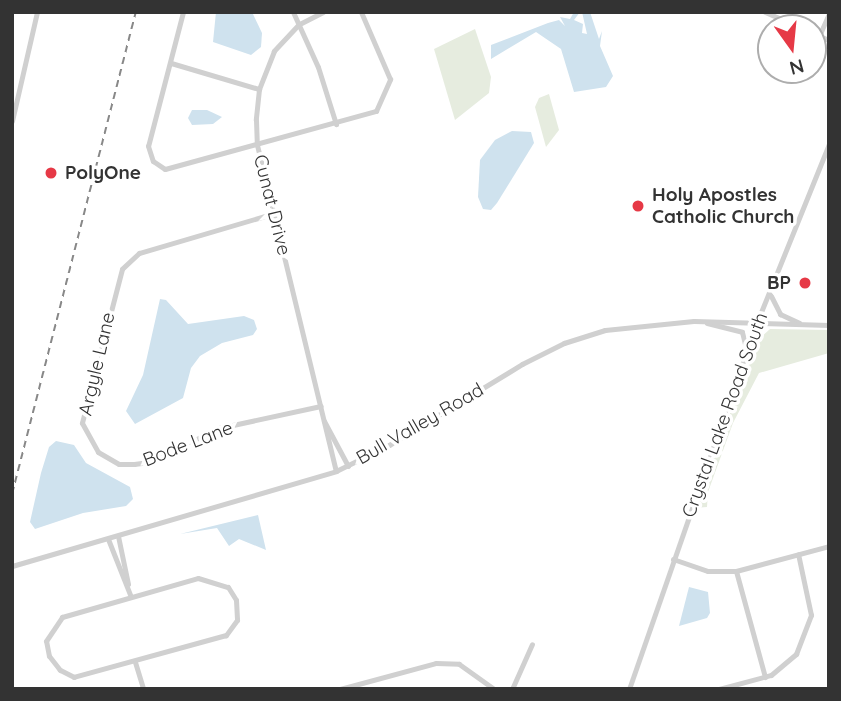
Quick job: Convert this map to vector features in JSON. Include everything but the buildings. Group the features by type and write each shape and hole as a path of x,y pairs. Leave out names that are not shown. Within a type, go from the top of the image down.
{"street":[{"path":"12,121 37,12"},
{"path":"183,12 148,146 158,166 171,169 376,111 388,92 387,66 369,37 361,12"},
{"path":"293,12 336,124"},
{"name":"Cunat Drive","path":"323,12 299,24 274,51 258,89 257,145 336,471"},
{"path":"171,63 258,89"},
{"name":"Crystal Lake Road South","path":"629,689 757,322 829,144"},
{"name":"Argyle Lane","path":"98,452 82,423 122,269 139,253 275,213"},
{"path":"769,292 780,314 805,326"},
{"path":"694,321 738,329 744,335 747,351"},
{"name":"Bull Valley Road","path":"12,566 336,471 564,343 605,330 694,321 829,325"},
{"name":"Bode Lane","path":"98,452 119,464 149,462 219,428 321,406"},
{"name":"Cunat Drive","path":"324,421 332,427 348,466"},
{"path":"118,536 131,597"},
{"path":"108,539 131,597"},
{"path":"673,559 708,571 736,571 829,546"},
{"path":"719,689 765,677 796,654 811,615 798,554"},
{"path":"736,571 765,677"},
{"path":"198,578 228,586 236,600 237,620 226,635 135,662 74,677 60,670 48,656 46,641 62,617 198,578"},
{"path":"512,689 532,644"},
{"path":"135,662 143,689"},
{"path":"340,689 436,663 459,664 494,689"}],"shaded area":[{"path":"475,29 491,77 489,93 455,120 434,49"},
{"path":"549,94 559,130 546,147 535,107 539,98"},
{"path":"770,329 829,330 829,353 759,373 733,423 708,492 707,507 694,508 758,340"}],"water":[{"path":"216,12 252,12 262,33 261,47 251,55 213,42"},
{"path":"574,12 580,12 574,20 583,24 582,33 587,34 582,12 590,12 599,39 602,31 600,46 613,76 606,87 574,92 561,49 536,32 491,59 491,45 559,20 565,26 560,17 570,19"},
{"path":"192,110 207,110 222,117 213,124 192,125 188,118"},
{"path":"512,131 531,132 534,143 497,203 491,210 483,209 478,197 480,160 495,140"},
{"path":"160,299 166,300 188,324 244,316 254,320 257,329 253,335 222,343 200,356 191,368 183,398 135,424 126,411 143,375"},
{"path":"56,441 74,445 86,463 130,487 133,499 126,506 83,513 35,529 30,522 41,473 49,447"},
{"path":"258,515 266,550 239,539 229,546 217,528 180,534"},
{"path":"689,587 708,592 710,613 707,618 679,626"}],"railway":[{"path":"12,494 136,12"}],"place":[{"name":"PolyOne","path":"51,173"},
{"name":"Holy Apostles Catholic Church","path":"638,206"},
{"name":"BP","path":"805,283"}]}
